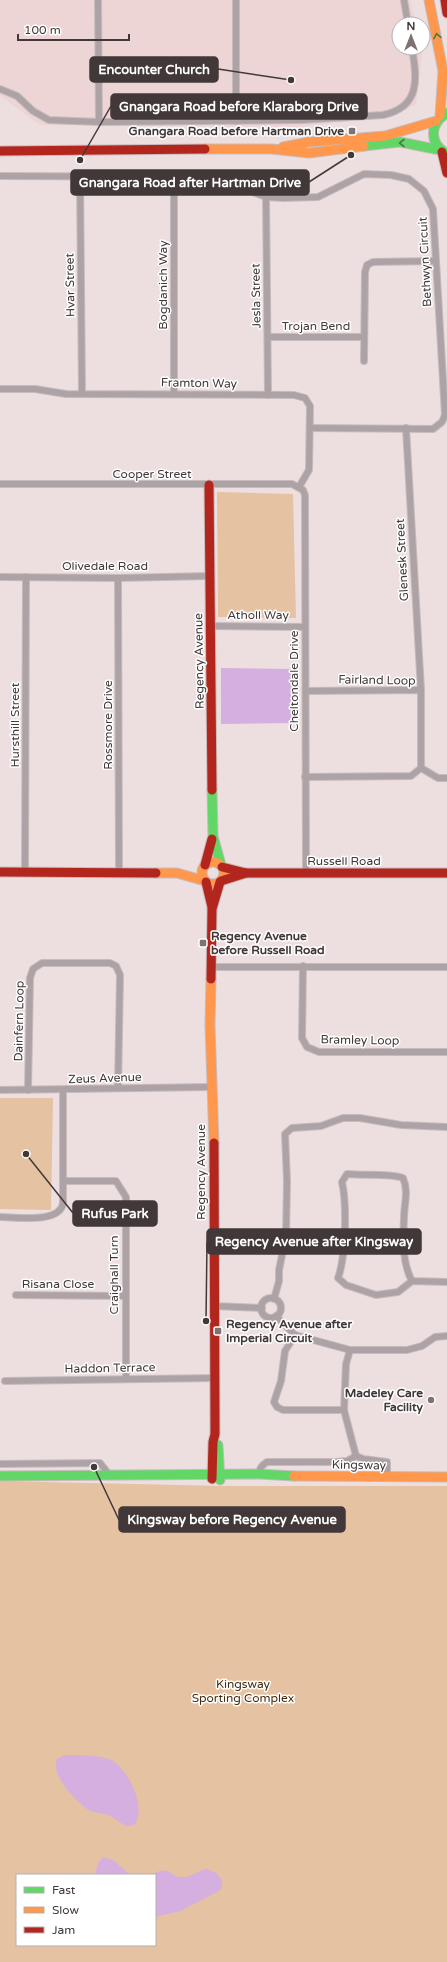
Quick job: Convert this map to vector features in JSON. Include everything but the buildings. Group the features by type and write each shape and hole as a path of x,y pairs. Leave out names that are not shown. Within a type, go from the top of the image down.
{"street":[{"path":"98,0 99,122"},
{"path":"236,0 236,121"},
{"path":"404,0 407,16"},
{"path":"429,0 443,71 441,117 433,128 432,136 435,144 443,152 447,172"},
{"path":"445,0 447,13"},
{"path":"0,89 17,96 33,111 49,120 99,122 301,120 392,113 407,104 412,96 417,75 413,56"},
{"path":"272,149 309,142 385,136 441,117"},
{"path":"0,151 272,149 309,153 400,142 410,143 443,152"},
{"name":"Bethwyn Circuit","path":"0,176 205,177 222,180 266,196 283,198 318,196 364,174 390,175 409,179 424,191 433,209 445,415 442,422 433,429 310,428"},
{"name":"Hvar Street","path":"80,176 82,393"},
{"name":"Bogdanich Way","path":"174,177 174,394"},
{"name":"Jesla Street","path":"266,196 268,395"},
{"name":"Trojan Bend","path":"364,361 365,272 367,265 373,262 435,261"},
{"name":"Trojan Bend","path":"268,337 364,337"},
{"name":"Framton Way","path":"0,389 35,389 66,394 268,395 305,398 310,406 309,470 301,488"},
{"name":"Glenesk Street","path":"406,428 421,690"},
{"name":"Cooper Street","path":"0,484 292,484 301,488"},
{"name":"Regency Avenue","path":"209,485 213,836 221,866"},
{"name":"Cheltondale Drive","path":"301,488 305,495 306,873"},
{"name":"Olivedale Road","path":"0,577 118,578 210,576"},
{"name":"Hursthill Street","path":"26,577 26,872"},
{"name":"Rossmore Drive","path":"118,578 119,872"},
{"name":"Atholl Way","path":"210,626 305,627"},
{"name":"Fairland Loop","path":"306,691 421,690 421,768"},
{"path":"305,776 411,776 421,768 438,778 447,778"},
{"name":"Regency Avenue","path":"204,865 213,836"},
{"path":"0,872 177,873 213,884 220,881 224,874 221,866 213,862 177,873"},
{"path":"204,865 201,874 205,881"},
{"name":"Russell Road","path":"221,866 246,873 445,872"},
{"name":"Russell Road","path":"220,881 246,873"},
{"name":"Regency Avenue","path":"205,881 212,909 211,1087 214,1138 215,1434 218,1442 216,1477"},
{"name":"Regency Avenue","path":"212,909 220,881"},
{"name":"Dainfern Loop","path":"28,1090 30,978 33,969 42,963 110,963 116,966 120,975 118,1087"},
{"name":"Bramley Loop","path":"303,966 302,1038 307,1047 319,1052 447,1052"},
{"path":"212,967 447,967"},
{"name":"Zeus Avenue","path":"0,1090 63,1090 118,1087 211,1087"},
{"path":"0,1217 49,1217 58,1213 62,1206 63,1090"},
{"path":"274,1299 279,1281 279,1270 286,1236 285,1134 292,1128 321,1126 343,1118 360,1118 402,1125 447,1128"},
{"path":"412,1282 408,1275 405,1260 404,1218 407,1187 403,1178 397,1176 363,1176 347,1174 342,1182 344,1200 343,1258 338,1278 346,1285 376,1295 398,1292 412,1282 447,1282"},
{"name":"Craighall Turn","path":"63,1181 116,1181 126,1197 126,1378"},
{"name":"Risana Close","path":"16,1295 125,1296"},
{"path":"262,1308 267,1299 277,1300 281,1310 276,1316"},
{"path":"214,1306 262,1308"},
{"path":"262,1308 266,1316 276,1316 295,1335 350,1350 407,1350 422,1346 435,1336 447,1336"},
{"path":"295,1335 285,1351 281,1381 274,1402 277,1407 283,1410 344,1410"},
{"path":"350,1350 346,1364 344,1410 356,1456"},
{"name":"Haddon Terrace","path":"5,1381 126,1378 215,1378"},
{"path":"259,1474 259,1470 267,1462 335,1462 347,1461 356,1456"},
{"path":"356,1456 363,1459 386,1462 387,1477"},
{"path":"0,1464 100,1463 110,1476"},
{"name":"Kingsway","path":"0,1476 154,1476 160,1474 259,1480 270,1476"},
{"name":"Kingsway","path":"216,1477 259,1474 270,1476 447,1478"}],"shaded area":[{"path":"0,0 410,0 414,16 391,16 391,56 422,56 416,104 392,117 298,127 40,125 0,96"},
{"path":"221,668 295,669 294,723 221,724"},
{"path":"65,1755 104,1758 116,1763 129,1778 134,1788 139,1809 138,1818 134,1825 126,1826 110,1816 87,1809 76,1800 65,1787 57,1772 57,1759"},
{"path":"103,1857 113,1860 129,1874 95,1874 98,1863"},
{"path":"205,1869 215,1872 220,1877 222,1887 219,1891 180,1911 156,1917 156,1874 153,1874 167,1871 179,1877 187,1877"}],"green space":[{"path":"217,492 293,494 296,618 218,617"},
{"path":"0,1098 53,1098 51,1210 0,1209"},
{"name":"Kingsway Sporting Complex","path":"0,1481 223,1486 447,1486 447,1962 0,1962"}],"traffic: fast":[{"path":"447,113 441,117 434,128 434,139 441,150 447,154"},
{"path":"364,146 400,142 440,150"},
{"path":"212,790 213,836 221,865"},
{"path":"218,1445 220,1480"},
{"path":"0,1476 259,1474 294,1476"}],"traffic: slow":[{"path":"429,0 443,71 440,116"},
{"path":"283,147 309,142 385,136 436,121"},
{"path":"205,149 272,149 309,153 364,146"},
{"path":"213,862 221,865 224,873 221,881 213,884 205,881 202,873 205,865 213,862"},
{"path":"156,873 177,873 205,881"},
{"path":"211,979 210,1025 214,1143"},
{"path":"294,1476 447,1477"}],"traffic: jam":[{"path":"445,0 447,13"},
{"path":"0,151 205,149"},
{"path":"442,152 447,173"},
{"path":"209,485 212,790"},
{"path":"205,865 212,839"},
{"path":"222,867 246,873"},
{"path":"0,872 156,873"},
{"path":"221,881 246,873 447,873"},
{"path":"206,882 212,907"},
{"path":"211,979 212,909 220,882"},
{"path":"212,1479 213,1442 215,1434 214,1143"}],"place":[{"name":"Encounter Church","path":"291,80"},
{"name":"Gnangara Road before Hartman Drive","path":"352,131"},
{"name":"Gnangara Road after Hartman Drive","path":"351,155"},
{"name":"Gnangara Road before Klaraborg Drive","path":"80,160"},
{"name":"Regency Avenue before Russell Road","path":"203,943"},
{"name":"Rufus Park","path":"26,1154"},
{"name":"Regency Avenue after Kingsway","path":"206,1321"},
{"name":"Regency Avenue after Imperial Circuit","path":"218,1331"},
{"name":"Madeley Care Facility","path":"431,1400"},
{"name":"Kingsway before Regency Avenue","path":"94,1467"}]}
